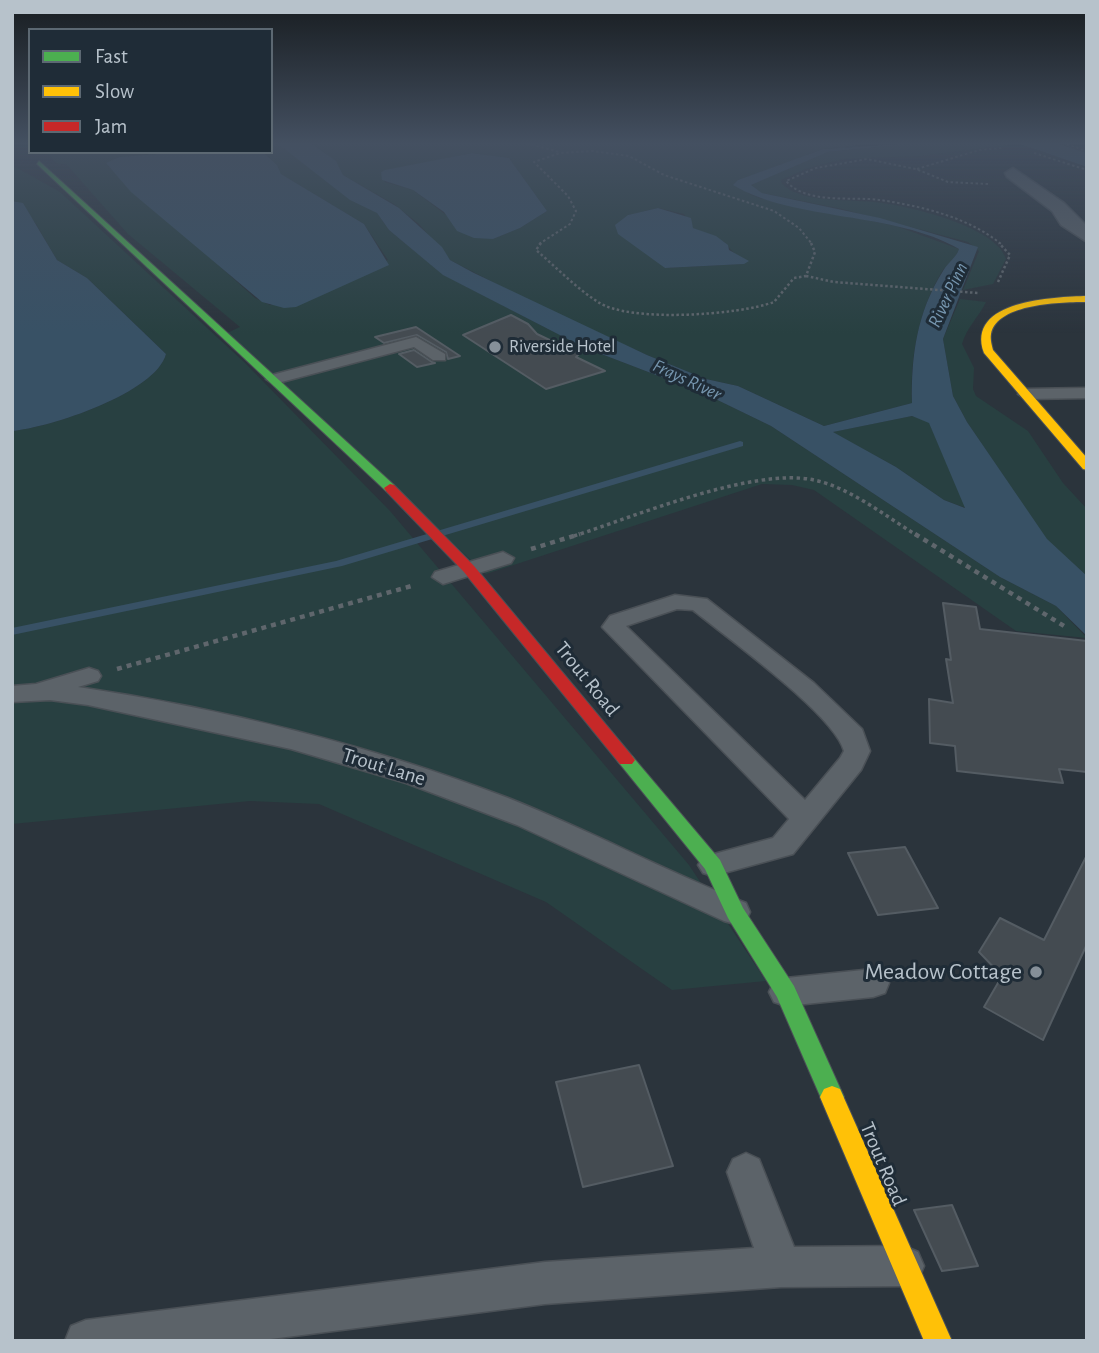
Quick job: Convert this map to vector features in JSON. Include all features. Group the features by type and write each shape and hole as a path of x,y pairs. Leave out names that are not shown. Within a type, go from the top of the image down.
{"street":[{"name":"Trout Road","path":"86,206 414,510 464,564 713,865 735,912 786,992 938,1341"},
{"path":"1057,206 1068,221 1087,236"},
{"path":"1087,299 1026,301 1009,309 988,328 984,339 988,351 1087,466"}],"lane":[{"path":"274,379 416,342 439,357"},
{"path":"1026,394 1087,393"},
{"path":"443,577 464,564 503,558"},
{"path":"713,865 783,846 807,819 851,764 857,751 853,735 806,689 712,611 699,604 675,602 618,621 614,627 623,637 807,819"},
{"path":"24,692 89,676"},
{"name":"Trout Lane","path":"24,692 232,726 333,751 499,805 642,869 692,895 735,912"},
{"path":"786,992 873,983"},
{"path":"746,1172 781,1268"},
{"path":"86,1341 545,1283 781,1268 904,1266"}],"path":[{"path":"572,206 575,216 567,229 541,242 536,250 600,304 642,315 751,307 774,302 794,278 806,276 834,282 967,292"},
{"path":"759,206 774,211 799,226 812,243 815,252 806,276"},
{"path":"901,206 983,230 1003,245 1010,255 996,288"},
{"path":"503,558 754,479 775,477 815,480 844,490 1064,626"},
{"path":"89,676 443,577"}],"green space":[{"path":"20,206 75,206 245,363 390,511 689,865 766,981 672,990 546,902 319,804 250,801 12,824 12,431 74,416 123,395 158,368 166,354 87,278 57,260 36,224"},
{"path":"103,206 153,206 255,298 270,305 388,260 364,224 334,206 367,206 377,213 389,230 444,275 583,347 703,393 771,426 1000,577 1056,606 1087,638 1016,631 814,490 792,485 762,484 486,574 227,333 240,327 128,234"},
{"path":"397,206 434,206 450,218 493,239 520,228 547,211 544,206 799,206 896,226 959,249 943,270 927,301 914,352 912,403 824,426 738,386 706,379 647,355 535,304 450,260 419,224","holes":["658,208 684,214 693,228 724,242 744,264 665,268 628,215"]},
{"path":"828,206 901,206 952,220 987,237 1006,259 993,284 963,290 979,251 968,242"},
{"path":"960,299 986,302 962,344 974,368 973,389 976,396 1028,431 1063,483 1087,509 1087,576 1047,540 967,422 953,396 943,339"},
{"path":"912,416 929,422 966,508 944,500 896,467 832,432"}],"water":[{"path":"12,206 25,206 57,260 87,278 166,354 158,368 123,395 74,416 12,431"},
{"path":"148,206 334,206 364,224 389,265 296,307 284,308 262,302"},
{"path":"363,206 396,206 442,247 450,260 474,273 647,355 706,379 738,386 824,426 912,403 915,351 922,318 934,287 959,249 905,228 791,206 824,206 880,218 978,247 943,339 953,396 967,422 1047,539 1087,576 1087,636 1056,606 1000,577 771,426 703,393 583,347 443,275 389,230 377,213","holes":["912,416 929,423 965,508 944,500 896,467 833,432"]},
{"path":"436,206 544,206 547,211 520,228 493,239 474,238 457,231 444,212"},
{"path":"658,208 691,218 693,228 716,236 728,245 729,250 749,261 744,264 665,268 618,234 615,225 628,215"}],"building":[{"path":"511,315 528,324 537,334 579,354 576,357 605,371 546,389 463,335"},
{"path":"416,327 460,356 448,359 446,352 417,335 384,343 375,337"},
{"path":"414,350 435,363 417,367 399,354"},
{"path":"943,603 976,607 980,629 1087,641 1087,772 1059,769 1063,783 957,771 955,746 930,743 929,699 953,703 946,659 951,660"},
{"path":"905,847 938,908 878,915 848,853"},
{"path":"1087,855 1087,944 1043,1040 984,1007 1002,976 979,952 1000,918 1044,940"},
{"path":"639,1065 673,1166 583,1187 556,1082"},
{"path":"952,1205 978,1266 942,1271 914,1210"}],"waterway":[{"path":"12,632 338,564 740,444"}],"traffic: fast":[{"path":"86,206 390,488"},
{"path":"626,760 713,865 735,912 786,992 832,1097"}],"traffic: slow":[{"path":"1087,299 1057,300 1020,307 1004,313 992,322 986,335 988,351 1087,466"},
{"path":"832,1097 938,1341"}],"traffic: jam":[{"path":"390,488 469,569 626,760"}],"place":[{"name":"Riverside Hotel","path":"495,347"},
{"name":"Meadow Cottage","path":"1036,972"}],"water label":[{"name":"River Pinn","path":"948,295"},
{"name":"Frays River","path":"687,380"}]}
